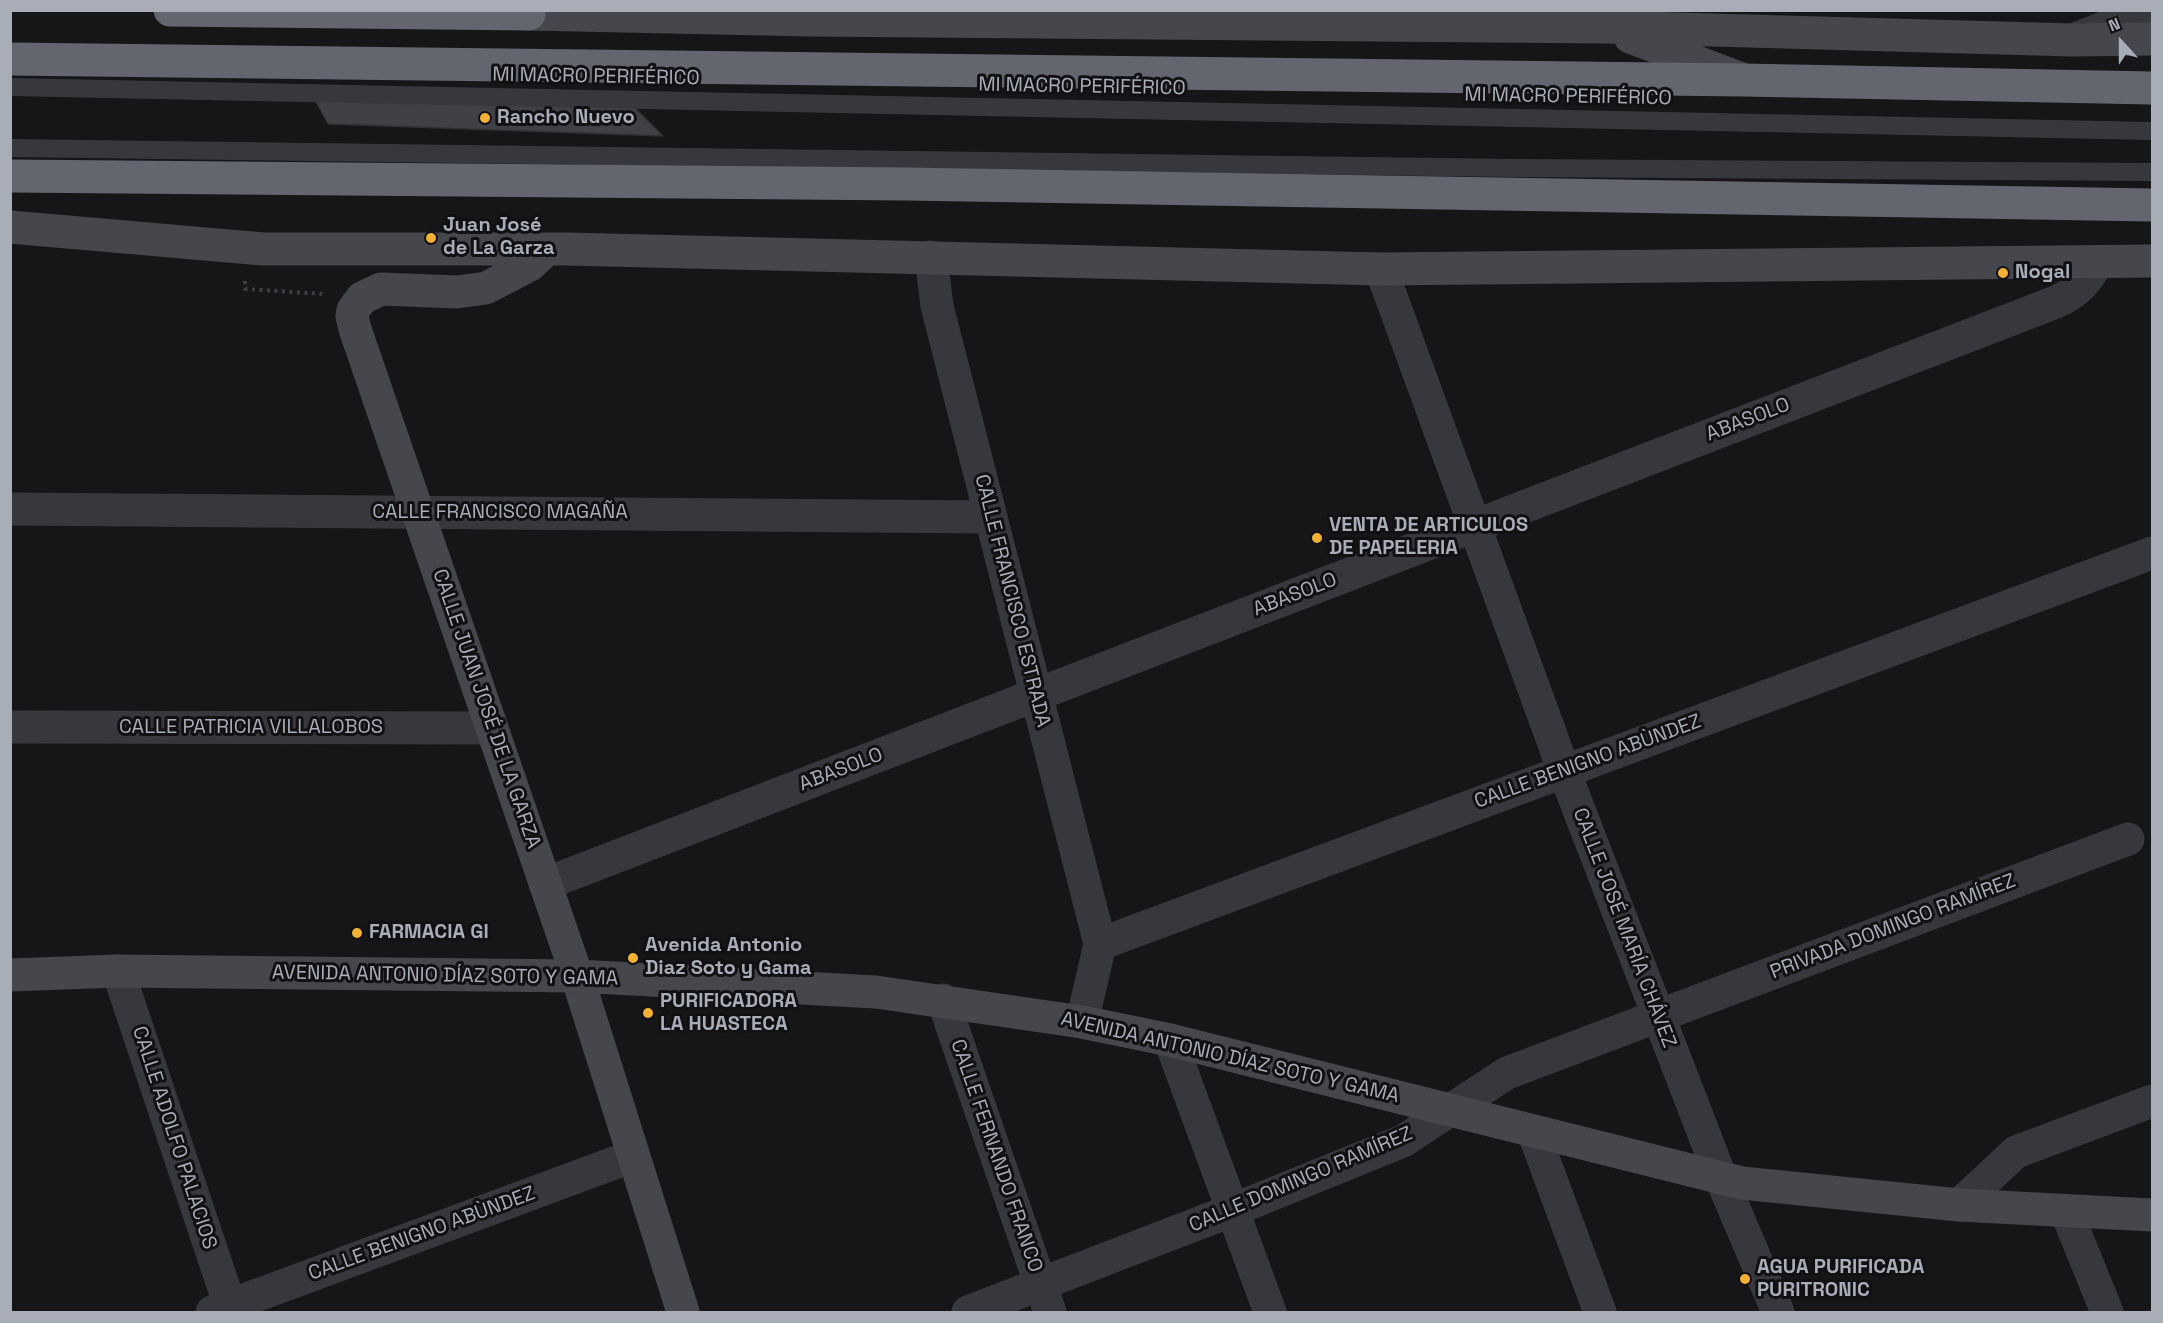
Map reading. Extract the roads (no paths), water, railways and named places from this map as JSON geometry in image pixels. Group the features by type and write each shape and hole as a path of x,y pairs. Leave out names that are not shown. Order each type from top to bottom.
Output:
{"highway":[{"path":"170,10 529,12"},
{"path":"10,59 1743,80 2152,88"},
{"path":"10,177 931,184 2152,205"}],"street":[{"path":"2073,40 2150,10"},
{"path":"529,12 1605,27 2073,40 2152,39"},
{"path":"1605,27 1743,80"},
{"path":"10,227 263,249 546,250 1381,268 2098,262 2151,266"},
{"name":"CALLE JUAN JOSÉ DE LA GARZA","path":"546,250 530,265 486,288 457,292 381,289 362,298 352,315 577,976 683,1312"},
{"name":"CALLE FRANCISCO ESTRADA","path":"932,257 937,306 1100,944"},
{"name":"ABASOLO","path":"545,884 2072,295 2088,279 2098,262"},
{"name":"CALLE JOSÉ MARÍA CHÁVEZ","path":"1381,268 1564,771 1721,1178 1778,1312"},
{"name":"CALLE FRANCISCO MAGAÑA","path":"10,509 990,517"},
{"name":"CALLE BENIGNO ABÙNDEZ","path":"1100,944 2152,553"},
{"name":"CALLE PATRICIA VILLALOBOS","path":"10,727 492,728"},
{"name":"PRIVADA DOMINGO RAMÍREZ","path":"1658,1015 2127,839"},
{"path":"1082,1022 1100,944"},
{"name":"AVENIDA ANTONIO DÍAZ SOTO Y GAMA","path":"10,975 118,971 577,976 876,992 1082,1022 1170,1040 1742,1183 1959,1205 2152,1215"},
{"name":"CALLE ADOLFO PALACIOS","path":"118,971 220,1309"},
{"name":"CALLE FERNANDO FRANCO","path":"943,1000 1045,1299"},
{"name":"CALLE DOMINGO RAMÍREZ","path":"968,1312 1045,1299 1233,1210 1402,1142 1507,1073 1658,1015"},
{"path":"1170,1040 1270,1312"},
{"path":"1959,1205 2016,1152 2152,1101"},
{"path":"1533,1131 1600,1312"},
{"name":"CALLE BENIGNO ABÙNDEZ","path":"220,1309 633,1156"},
{"path":"2067,1211 2107,1312"}],"lane":[{"name":"MI MACRO PERIFÉRICO","path":"10,87 2152,131"},
{"path":"10,148 1513,168 2152,172"}],"place":[{"name":"Rancho Nuevo","path":"485,118"},
{"name":"Juan José de La Garza","path":"431,238"},
{"name":"Nogal","path":"2003,273"},
{"name":"VENTA DE ARTICULOS DE PAPELERIA","path":"1317,538"},
{"name":"FARMACIA GI","path":"357,933"},
{"name":"Avenida Antonio Diaz Soto y Gama","path":"633,958"},
{"name":"PURIFICADORA LA HUASTECA","path":"648,1013"},
{"name":"AGUA PURIFICADA PURITRONIC","path":"1745,1279"}]}
